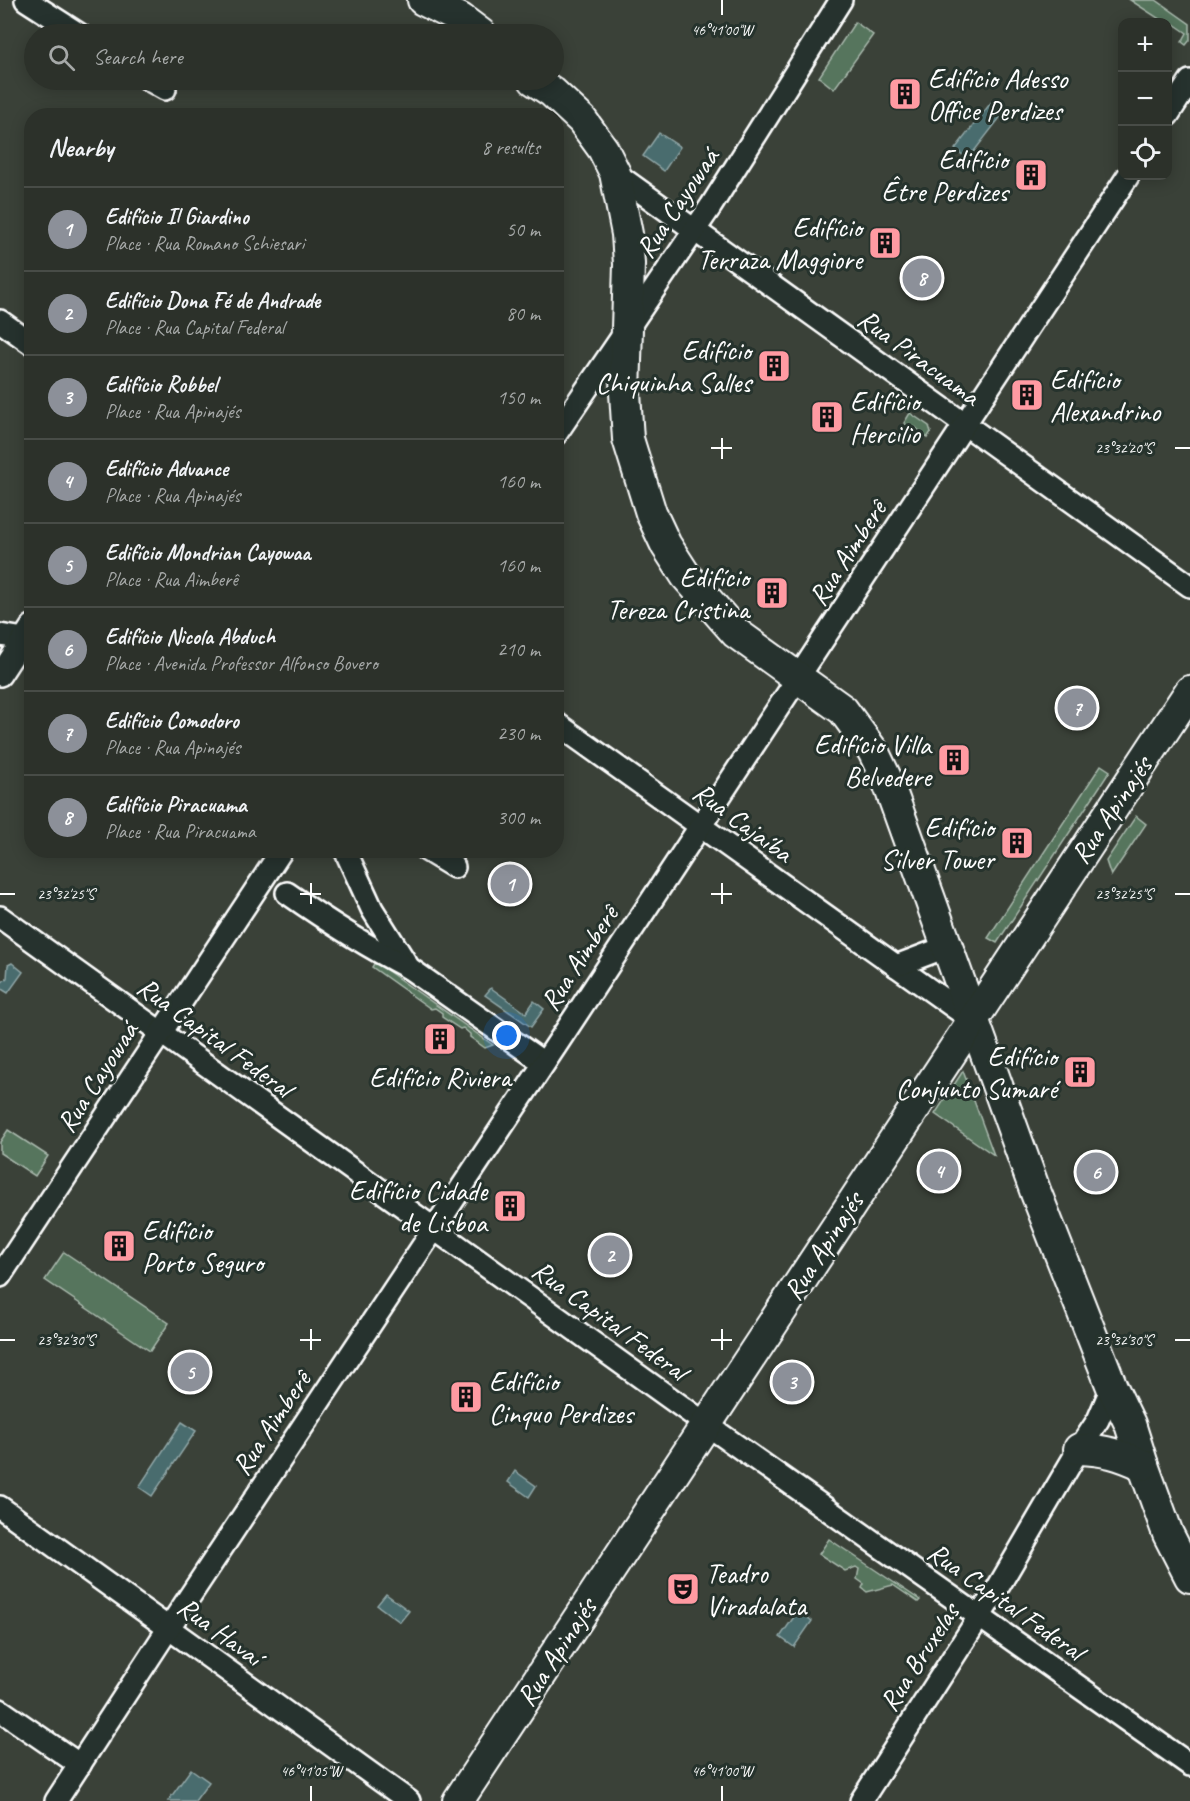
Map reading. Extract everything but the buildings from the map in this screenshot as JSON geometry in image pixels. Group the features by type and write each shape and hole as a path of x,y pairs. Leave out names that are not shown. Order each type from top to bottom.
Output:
{"main road":[{"path":"403,0 461,19 468,24"},
{"path":"549,90 582,120 603,149 615,173 627,234 629,264 625,393 628,439 651,513 666,545 686,576 736,633 843,710 873,752 887,780 1052,1236 1112,1387 1130,1424 1143,1465 1179,1536 1190,1577"},
{"name":"Rua Apinajés","path":"458,1801 1190,691"},
{"path":"1079,1449 1116,1453 1143,1465"}],"street":[{"path":"26,0 63,24"},
{"name":"Rua Cayowaá","path":"564,422 695,229 842,0"},
{"path":"1172,108 1190,81"},
{"name":"Rua Piracuama","path":"615,173 1190,586"},
{"name":"Rua Aimberê","path":"56,1801 1125,180"},
{"path":"0,321 24,338"},
{"path":"0,635 24,636"},
{"path":"0,675 24,643"},
{"name":"Rua Cajaíba","path":"564,729 972,1020"},
{"name":"Rua Cayowaá","path":"3,1266 277,858"},
{"path":"349,858 372,909 409,968"},
{"path":"439,858 454,867"},
{"path":"287,893 338,929 409,968 544,1063"},
{"name":"Rua Capital Federal","path":"0,917 706,1424 1190,1765"},
{"path":"896,966 946,947"},
{"name":"Rua Bruxelas","path":"861,1801 979,1616 1098,1420 1112,1387"},
{"name":"Rua Havaí","path":"0,1507 409,1801"},
{"path":"0,1710 80,1765"}],"green space":[{"path":"1130,0 1156,0 1190,24 1190,40 1186,45 1182,42 1187,33 1172,23 1172,18 1158,18"},
{"path":"855,22 873,35 834,89 819,77"},
{"path":"910,413 929,426 931,432 927,438 915,427 913,429 904,423"},
{"path":"1101,765 1110,771 997,943 988,938"},
{"path":"1136,816 1146,824 1111,876 1106,861"},
{"path":"375,962 493,1045 485,1048 470,1037 470,1034 463,1028 460,1029 442,1017 442,1013 435,1008 431,1009 372,967"},
{"path":"963,1071 994,1155 935,1114"},
{"path":"8,1130 48,1156 35,1176 0,1153 0,1142"},
{"path":"64,1252 169,1323 150,1351 45,1280"},
{"path":"829,1539 920,1600 918,1602 893,1585 867,1592 862,1588 864,1584 857,1579 859,1569 856,1567 845,1571 819,1554"}],"water":[{"path":"993,100 1006,110 968,159 955,149"},
{"path":"659,133 680,147 664,171 643,156"},
{"path":"12,963 23,972 8,993 0,988 0,984 7,978 8,965"},
{"path":"491,988 526,1013 534,1001 544,1009 531,1027 485,995"},
{"path":"182,1422 196,1431 152,1496 139,1487"},
{"path":"515,1471 536,1486 529,1497 508,1482"},
{"path":"386,1594 409,1611 400,1622 377,1605"},
{"path":"798,1611 812,1621 794,1647 780,1637"},
{"path":"191,1769 209,1782 195,1801 168,1801"}],"place":[{"name":"Edifício Adesso Office Perdizes","path":"905,94"},
{"name":"Edifício Être Perdizes","path":"1031,175"},
{"name":"Edifício Terraza Maggiore","path":"885,243"},
{"name":"Edifício Piracuama","path":"922,278"},
{"name":"Edifício Chiquinha Salles","path":"774,366"},
{"name":"Edifício Alexandrino","path":"1027,395"},
{"name":"Edifício Hercilio","path":"827,417"},
{"name":"Edifício Tereza Cristina","path":"772,593"},
{"name":"Edifício Comodoro","path":"1077,708"},
{"name":"Edifício Villa Belvedere","path":"954,760"},
{"name":"Edifício Silver Tower","path":"1017,843"},
{"name":"Edifício Il Giardino","path":"510,884"},
{"name":"Edifício Riviera","path":"440,1039"},
{"name":"Edifício Conjunto Sumaré","path":"1080,1072"},
{"name":"Edifício Advance","path":"939,1171"},
{"name":"Edifício Nicola Abduch","path":"1096,1172"},
{"name":"Edifício Cidade de Lisboa","path":"510,1206"},
{"name":"Edifício Porto Seguro","path":"119,1246"},
{"name":"Edifício Dona Fé de Andrade","path":"610,1255"},
{"name":"Edifício Mondrian Cayowaa","path":"190,1372"},
{"name":"Edifício Robbel","path":"792,1382"},
{"name":"Edifício Cinquo Perdizes","path":"466,1397"},
{"name":"Teadro Viradalata","path":"683,1589"}]}
